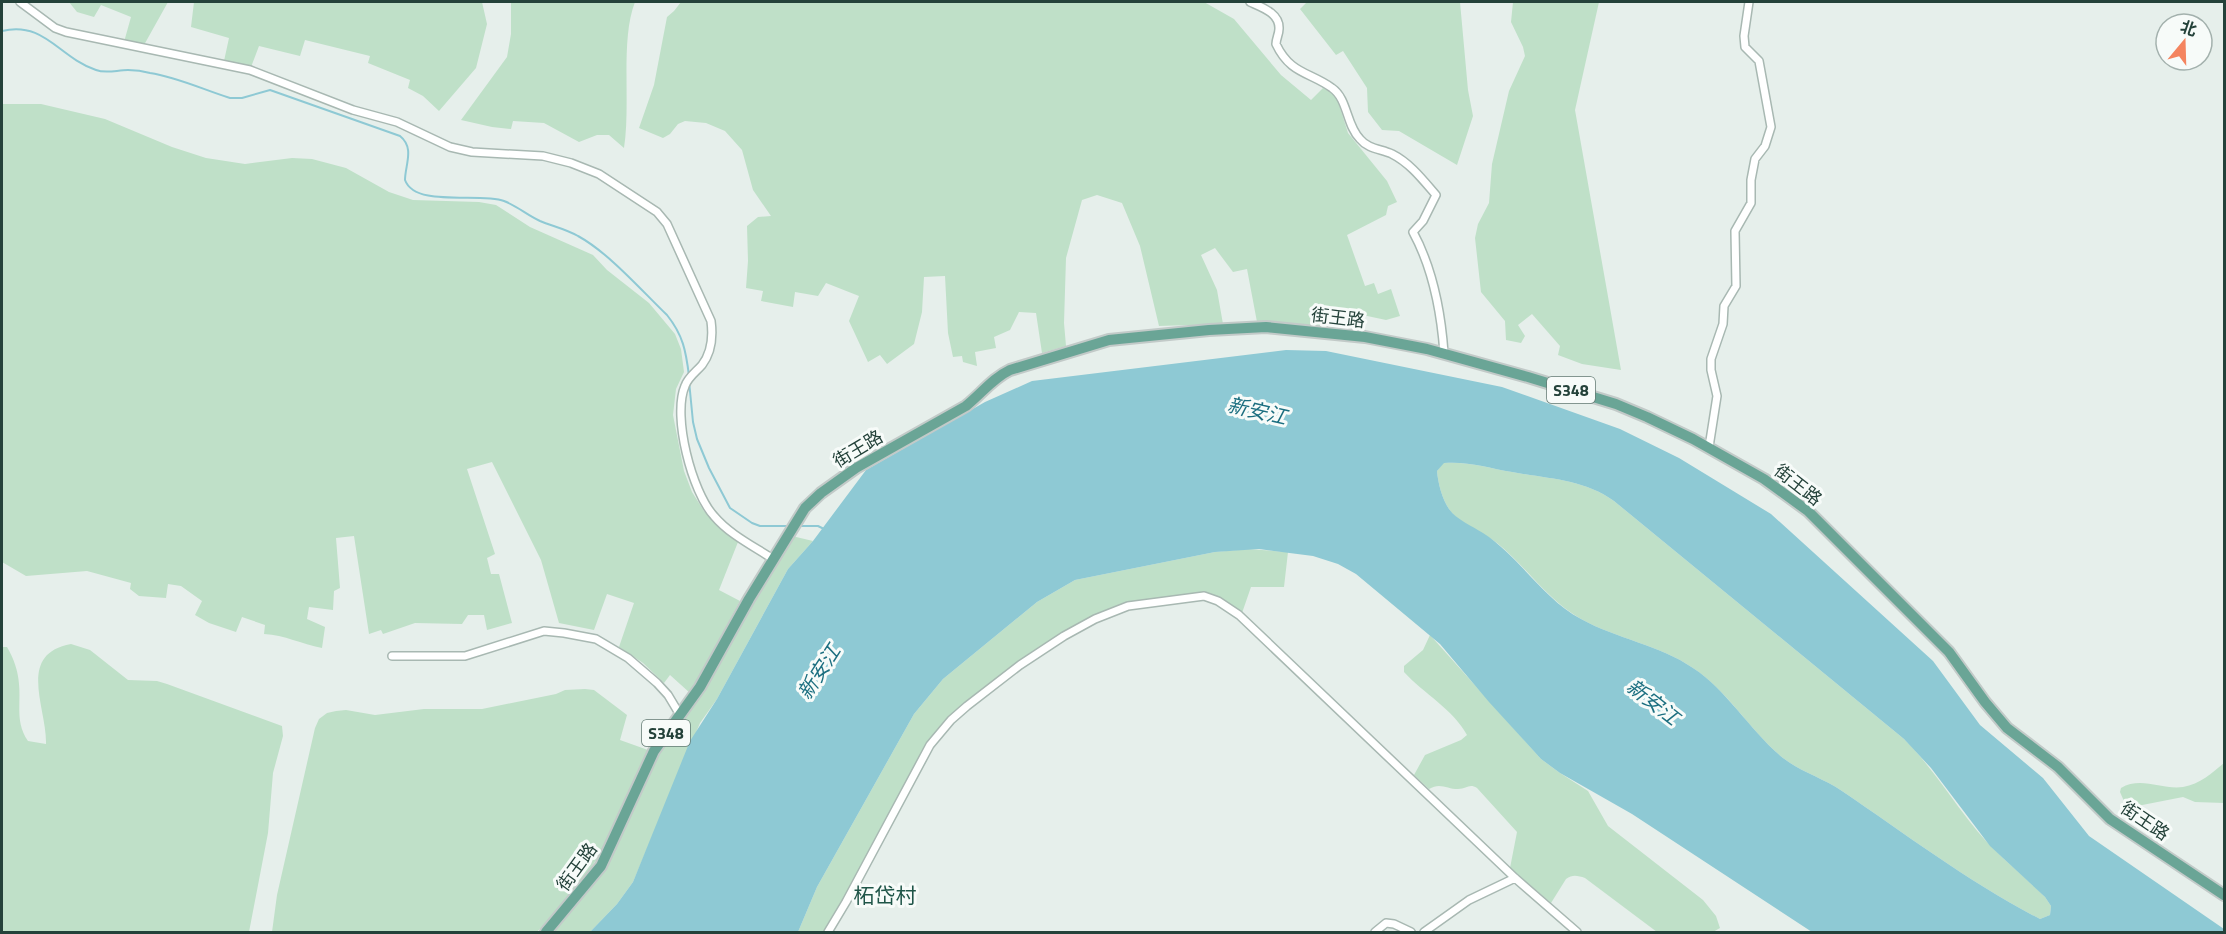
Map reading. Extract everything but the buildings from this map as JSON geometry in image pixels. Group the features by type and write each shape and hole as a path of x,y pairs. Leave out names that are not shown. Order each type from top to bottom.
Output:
{"main road":[{"name":"街王路","path":"546,933 602,866 654,752 700,687 796,521 805,508 832,484 966,406 1002,374 1109,340 1266,327 1365,337 1444,353 1616,404 1677,430 1776,486 1808,511 1949,652 2007,728 2058,767 2110,819 2224,895"}],"street":[{"path":"20,2 55,28 66,32 250,70 353,110 397,122 450,147 472,152 531,154 571,163 599,174 657,212 671,231 711,321 712,330 708,354 687,381 680,402 685,444 691,468 702,499 714,517 772,559"},
{"path":"1250,2 1268,10 1278,21 1277,46 1293,67 1331,87 1340,95 1353,130 1362,142 1395,155 1418,174 1436,195 1423,221 1413,232 1432,277 1444,353"},
{"path":"1708,447 1717,396 1711,359 1723,324 1724,306 1736,284 1735,231 1750,203 1755,159 1765,146 1771,127 1759,61 1745,47 1744,36 1749,2"},
{"path":"828,933 930,745 959,712 1020,665 1095,619 1128,606 1198,596 1218,601 1239,615 1515,878 1577,933"},
{"path":"392,656 465,656 544,632 585,637 599,640 632,661 668,694 680,715"},
{"path":"1424,933 1469,900 1515,878"},
{"path":"1375,933 1386,922 1411,933"}],"green space":[{"path":"69,2 168,2 144,45 124,42 131,17 101,5 94,17 77,12"},
{"path":"194,2 482,2 487,24 476,68 439,111 423,96 408,88 410,80 368,63 370,56 305,40 300,56 259,46 251,67 224,61 229,38 191,27"},
{"path":"511,2 635,2 628,35 624,148 609,135 597,135 579,142 544,123 513,121 511,129 461,120 507,57 511,34"},
{"path":"681,2 1204,2 1234,19 1281,75 1311,100 1323,88 1336,95 1348,133 1387,181 1397,202 1388,206 1386,215 1347,235 1365,286 1374,283 1378,294 1391,289 1400,316 1386,320 1330,308 1326,326 1257,322 1247,269 1233,272 1215,248 1201,255 1217,290 1223,324 1159,326 1140,246 1122,203 1097,195 1082,200 1066,258 1064,323 1066,346 1042,353 1036,313 1019,312 1010,330 994,337 996,348 975,352 977,366 963,362 962,356 953,357 948,333 945,276 924,277 922,312 914,344 887,364 880,355 868,362 849,321 859,296 826,283 818,296 795,292 793,307 761,301 763,291 746,288 747,226 758,217 771,216 753,190 742,150 725,131 706,123 685,121 678,124 670,134 663,138 639,128 654,85 667,17"},
{"path":"1305,2 1460,2 1468,90 1473,116 1457,165 1399,131 1382,130 1368,112 1367,88 1343,51 1336,55 1300,9"},
{"path":"1513,2 1599,2 1575,110 1621,370 1582,364 1558,355 1560,346 1532,314 1518,325 1525,336 1521,343 1506,340 1505,321 1481,292 1475,238 1478,224 1489,203 1492,164 1509,91 1525,56 1511,22"},
{"path":"2,104 41,104 105,119 172,147 206,158 245,164 292,158 312,159 346,168 389,192 413,200 479,202 496,205 530,227 593,255 607,270 649,303 675,334 681,349 684,372 676,389 673,415 684,471 692,492 704,511 719,528 738,542 719,590 740,601 690,693 670,675 664,683 643,663 619,647 634,603 607,594 594,630 559,623 541,560 492,462 467,469 495,554 487,558 491,574 499,574 512,623 487,630 484,615 468,615 462,624 415,623 383,634 381,630 369,634 354,536 336,538 340,588 334,591 333,610 309,607 307,619 325,627 322,648 264,634 265,625 242,617 236,632 209,623 195,615 202,601 181,586 168,584 166,598 139,596 130,589 131,583 87,571 26,576 2,562"},
{"path":"1443,463 1469,464 1565,481 1590,488 1614,501 1904,739 1931,769 1979,833 2045,897 2051,906 2050,915 2040,919 2014,905 1939,858 1842,791 1790,763 1760,736 1718,688 1693,668 1667,653 1595,626 1569,611 1547,593 1497,543 1454,515 1444,501 1438,481 1437,471"},
{"path":"792,536 813,541 788,569 717,699 700,723 633,882 617,904 590,932 551,932 605,868 658,753"},
{"path":"1248,549 1288,552 1284,587 1251,587 1242,613 1224,601 1202,593 1126,604 1081,622 1009,670 956,712 930,740 825,932 798,932 817,887 914,714 943,679 1037,602 1075,580 1215,552"},
{"path":"1430,635 1541,759 1588,791 1608,826 1703,900 1716,916 1720,928 1713,932 1657,932 1585,878 1578,876 1566,879 1551,903 1510,868 1517,832 1477,788 1470,786 1458,789 1440,786 1429,789 1414,775 1425,755 1461,740 1467,735 1446,709 1404,672 1404,666 1423,650"},
{"path":"71,644 90,650 128,680 157,681 282,726 283,736 273,773 268,833 249,932 2,932 2,647 7,647 17,670 20,720 24,734 28,741 46,744 38,684 39,671 44,659 54,650"},
{"path":"565,690 594,690 627,715 620,740 648,750 604,849 577,888 537,932 272,932 277,895 315,728 319,719 327,713 346,710 375,715 424,709 482,709 556,694"},
{"path":"2224,763 2224,803 2195,802 2183,797 2127,808 2120,792 2121,788 2136,783 2189,786 2205,778"}],"water":[{"name":"新安江","path":"1286,350 1326,351 1502,387 1620,429 1679,458 1771,514 1933,661 1980,725 2043,778 2089,836 2224,929 2224,932 1812,932 1632,814 1560,773 1541,759 1440,644 1356,574 1338,564 1313,556 1259,549 1215,552 1075,580 1037,602 943,679 914,714 817,887 798,932 590,932 617,904 633,882 690,741 717,699 788,569 813,541 866,470 985,402 1032,381","holes":["1444,463 1478,465 1565,481 1590,488 1614,501 1904,739 1931,768 1990,846 2045,897 2051,906 2050,915 2040,919 2014,905 1939,858 1842,791 1790,763 1760,736 1706,677 1693,668 1667,653 1595,626 1567,610 1496,543 1452,513 1444,501 1438,481 1437,471"]}],"waterway":[{"path":"2,31 17,29 29,31 51,42 83,64 100,71 128,70 160,75 230,98 242,98 270,90 400,136 407,146 405,180 411,189 434,197 504,201 540,221 573,234 601,252 667,315 677,329 687,359 689,376"},
{"path":"689,381 697,439 730,508 760,526 788,526"},
{"path":"797,526 818,526 824,529"}],"district":[{"name":"柘岱村","path":"885,896"}]}
